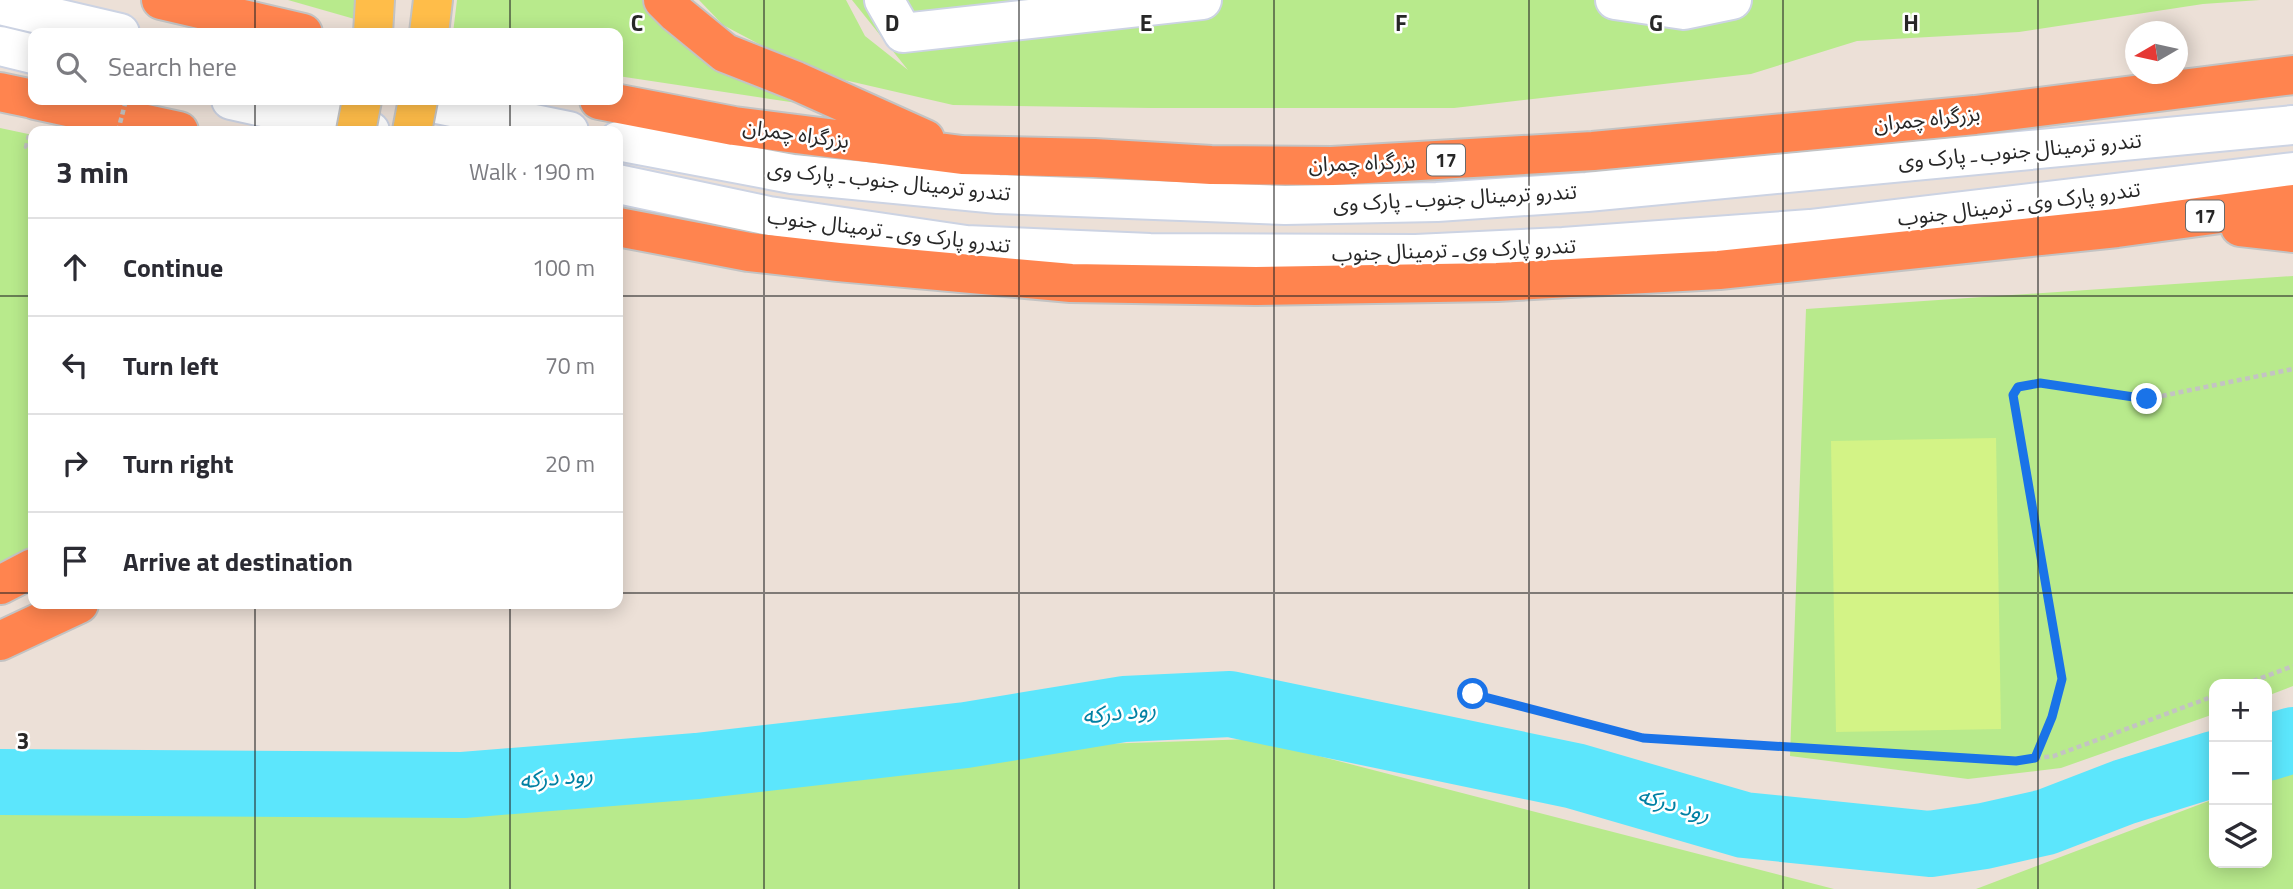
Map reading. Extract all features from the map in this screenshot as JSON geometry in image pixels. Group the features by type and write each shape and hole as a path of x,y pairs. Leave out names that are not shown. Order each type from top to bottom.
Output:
{"highway":[{"path":"161,0 281,28"},
{"path":"663,0 725,53 796,80 962,155"},
{"name":"بزرگراه چمران","path":"623,105 734,126 962,155 1094,158 1211,165 1332,166 1593,151 1975,115 2293,75"},
{"path":"0,92 28,99"},
{"path":"57,105 155,126"},
{"name":"17","path":"623,228 749,252 838,262 1072,283 1256,286 1497,282 1719,270 2117,228 2293,204"},
{"path":"2117,228 2240,227 2293,223"},
{"path":"2240,227 2293,233"},
{"path":"0,584 28,570"},
{"path":"0,641 68,609"}],"main road":[{"path":"373,28 375,0"},
{"path":"430,28 433,0"},
{"path":"357,126 361,105"},
{"path":"413,126 417,105"}],"lane":[{"path":"884,0 902,33 1202,0"},
{"path":"1615,0 1684,10 1732,0"},
{"path":"0,5 99,28"},
{"path":"0,46 28,53"},
{"path":"253,105 348,126"},
{"path":"442,105 545,126"},
{"name":"تندرو ترمینال جنوب ـ پارک وی","path":"623,142 806,176 998,194 1285,205 1437,202 1587,192 2293,125"},
{"name":"تندرو پارک وی ـ ترمینال جنوب","path":"623,185 769,216 965,245 1150,253 1402,254 1563,247 1810,229 2293,172"}],"path":[{"path":"119,126 125,105"},
{"path":"2035,758 2052,717 2062,679 2013,395 2018,387 2040,383 2147,399 2293,369"},
{"path":"2258,679 2293,666"},
{"path":"1473,694 1643,738 2016,761 2054,756 2209,698"}],"green space":[{"path":"288,0 361,0 358,20"},
{"path":"457,0 647,0 817,106 623,77 623,28 454,28"},
{"path":"699,0 846,0 865,36 908,70 852,0 2260,0 2203,4 2019,32 1857,41 1751,74 1454,108 1151,108 953,105 814,73 723,25"},
{"path":"0,128 28,134 28,551 0,566"},
{"path":"2293,276 2293,686 2272,694 2272,679 2209,679 2209,716 2061,768 1968,779 1790,756 1806,309"},
{"path":"1996,438 2001,729 1836,732 1831,441"},
{"path":"1253,739 1834,889 0,889 0,767 550,762"},
{"path":"2293,769 2293,889 1976,889 2209,801 2209,868 2272,868 2272,777"}],"waterway":[{"name":"رود درکه","path":"0,782 463,785 697,766 966,735 1124,709 1230,704 1575,776 1744,825 1930,844 1984,836 2046,822 2124,792 2209,766"},
{"name":"رود درکه","path":"2272,746 2293,740"}],"route":[{"path":"1473,694 1643,738 2016,761 2035,758 2052,717 2062,679 2013,395 2018,387 2040,383 2147,399"}]}
